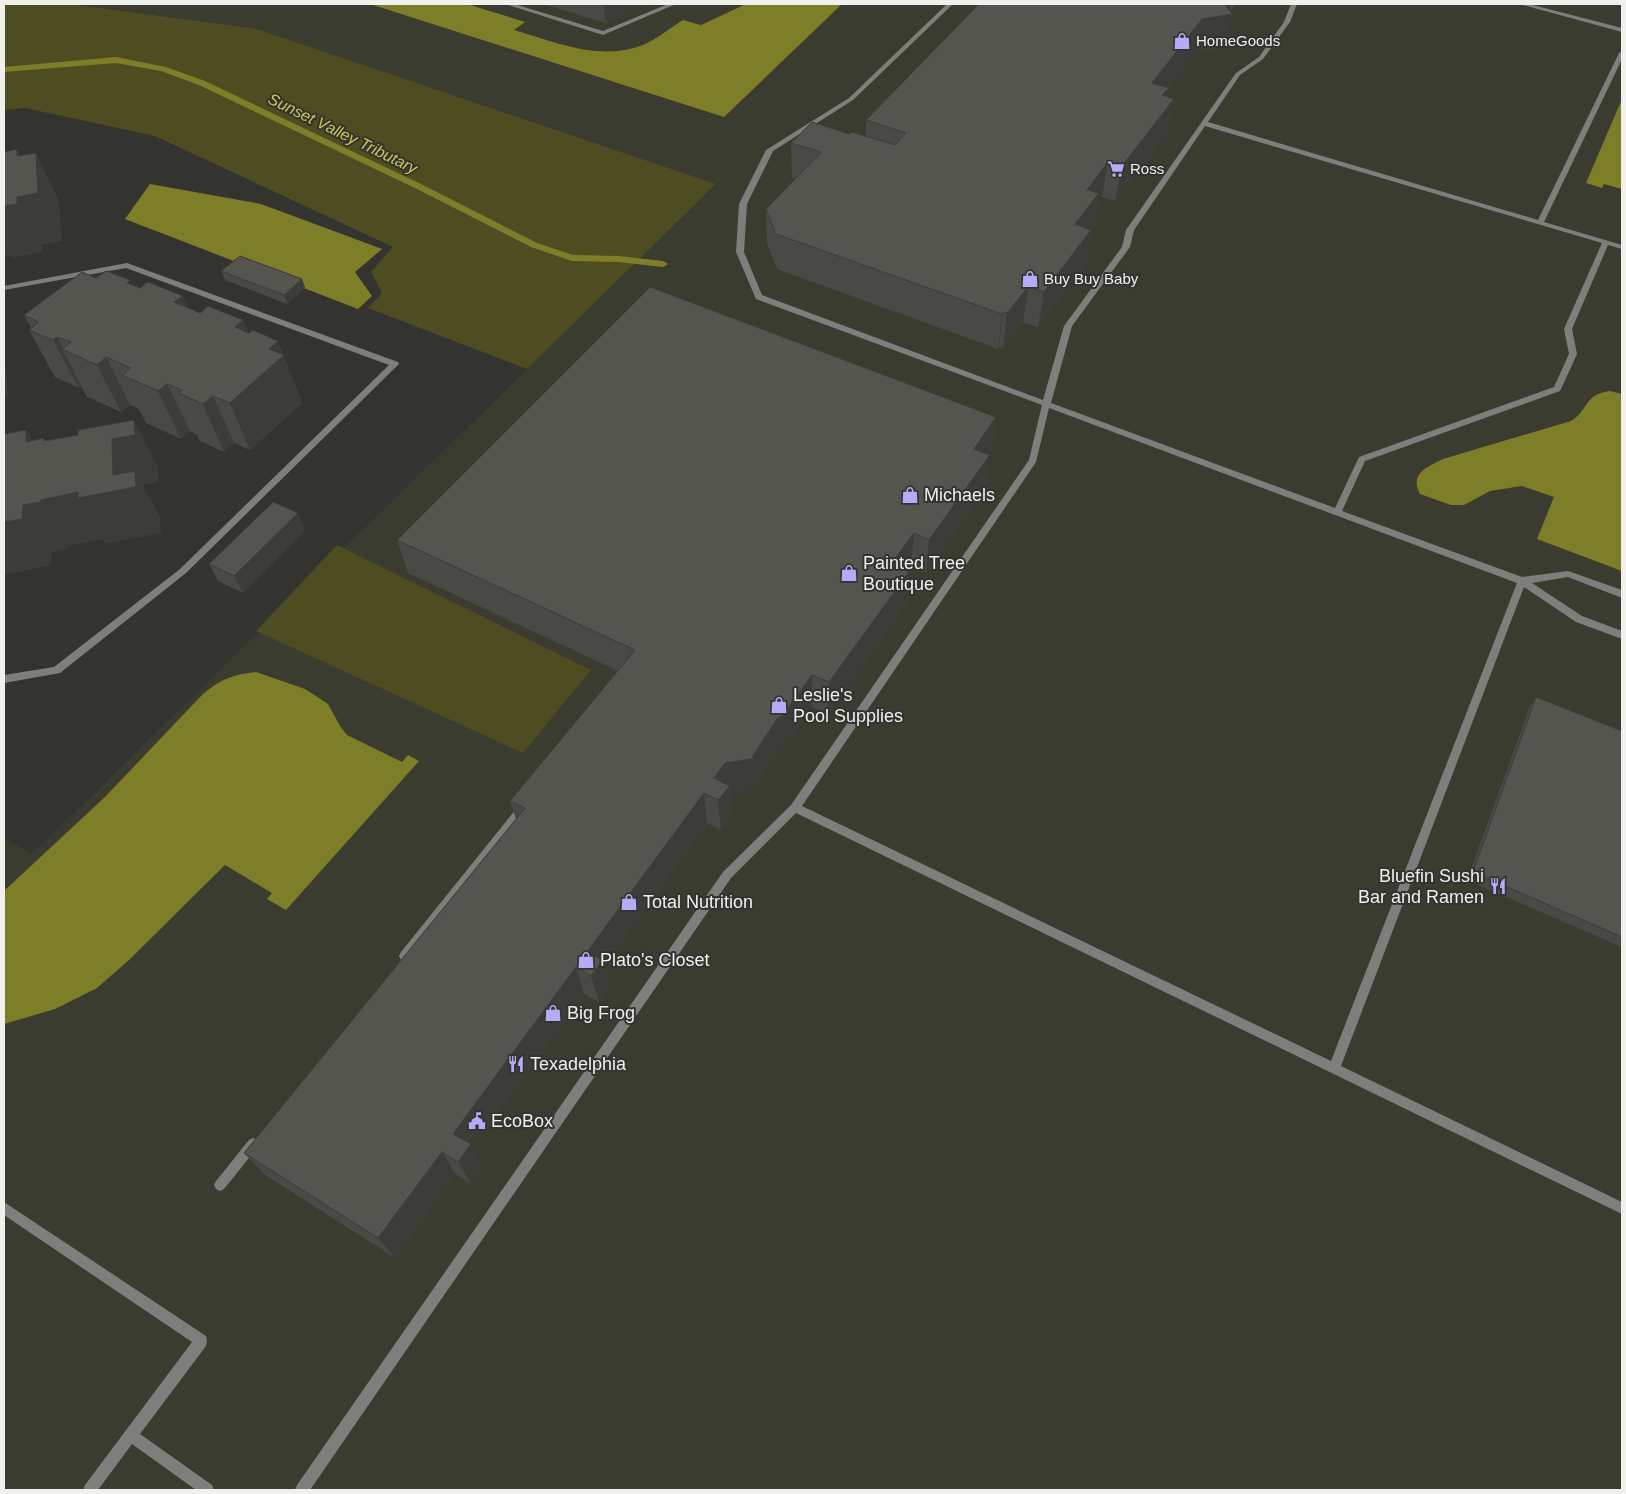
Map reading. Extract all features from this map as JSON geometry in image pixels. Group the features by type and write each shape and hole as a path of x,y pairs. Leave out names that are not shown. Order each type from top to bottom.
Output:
{"lane":[{"path":"508,4 603,33 673,4"},
{"path":"950,4 851,99 770,150 743,204 740,252 759,297 1522,581 1579,619 1622,635"},
{"path":"302,1490 727,875 794,808 1033,460 1046,404 1068,326 1126,247 1130,230 1203,123 1238,74 1261,58 1287,22 1294,4"},
{"path":"1522,4 1621,27"},
{"path":"1540,223 1622,53"},
{"path":"1203,123 1622,247"},
{"path":"1336,513 1362,459 1557,389 1573,354 1568,329 1606,242"},
{"path":"4,288 127,265 395,364 175,577 57,670 4,679"},
{"path":"1522,581 1568,574 1622,594"},
{"path":"1334,1069 1522,581"},
{"path":"398,965 531,798"},
{"path":"794,808 1622,1208"},
{"path":"220,1185 263,1132"},
{"path":"4,1208 201,1341 90,1490"},
{"path":"131,1435 207,1490"}],"shaded area":[{"path":"4,4 70,4 257,29 716,184 527,369 368,308 382,293 371,272 393,247 155,136 25,108 4,110"},
{"path":"70,4 1622,4 1622,1490 4,1490 4,838 32,854 716,184 257,29"},
{"path":"370,4 467,4 525,22 514,30 562,45 610,52 627,50 643,45 683,20 701,25 746,4 842,4 724,117"},
{"path":"1622,99 1622,189 1604,184 1602,188 1586,183"},
{"path":"150,184 261,204 382,249 355,272 372,296 358,309 125,219"},
{"path":"1610,391 1622,394 1622,571 1537,539 1554,497 1522,486 1490,491 1464,505 1451,505 1420,494 1417,487 1418,476 1431,465 1443,459 1571,421 1577,417 1595,395"},
{"path":"337,545 591,670 523,753 256,631"},
{"path":"256,672 305,689 328,704 347,735 402,762 408,755 419,761 286,910 267,899 272,893 225,865 129,960 97,988 55,1009 4,1024 4,891 105,797 202,695 227,679"}],"building":[{"path":"979,4 1225,4 1232,14 1202,19 1152,83 1169,88 1162,95 1174,99 1122,166 1108,162 1087,190 1099,193 1075,224 1091,230 1044,292 1028,287 1007,313 1003,312 1002,314 776,234 766,209 821,152 791,143 812,122 849,134 852,132 895,145 906,133 866,120"},
{"path":"17,149 17,156 36,153 38,193 17,197 17,204 4,206 4,152"},
{"path":"240,256 302,279 284,295 221,271"},
{"path":"106,271 130,280 127,283 140,288 148,282 183,296 174,302 200,313 208,306 243,320 235,327 249,333 253,330 278,341 269,349 284,355 230,403 213,396 203,404 178,393 182,390 167,384 158,391 122,375 131,368 106,357 97,365 62,349 71,342 57,337 53,340 29,330 39,322 24,315 82,272 96,278"},
{"path":"650,287 996,417 974,449 990,455 929,540 914,533 891,564 909,572 829,682 812,675 783,715 777,719 751,759 725,763 714,778 730,786 718,800 704,793 587,952 603,960 591,976 576,967 453,1134 471,1144 458,1162 442,1152 378,1238 244,1153 525,808 510,801 635,650 397,540"},
{"path":"134,420 135,435 112,439 113,475 135,471 136,487 78,498 78,492 41,500 41,502 23,505 22,519 4,522 4,434 26,430 26,442 44,438 44,441 78,435 78,430"},
{"path":"273,502 298,513 234,576 209,564"},
{"path":"1536,697 1622,731 1622,937 1473,872"}],"waterway":[{"name":"Sunset Valley Tributary","path":"4,70 116,60 163,69 202,83 420,187 534,245 572,258 618,259 663,264"}],"place":[{"name":"HomeGoods","path":"1182,41"},
{"name":"Ross","path":"1116,169"},
{"name":"Buy Buy Baby","path":"1030,279"},
{"name":"Michaels","path":"910,495"},
{"name":"Painted Tree Boutique","path":"849,573"},
{"name":"Leslie's Pool Supplies","path":"779,705"},
{"name":"Bluefin Sushi Bar and Ramen","path":"1498,886"},
{"name":"Total Nutrition","path":"629,902"},
{"name":"Plato's Closet","path":"586,960"},
{"name":"Big Frog","path":"553,1013"},
{"name":"Texadelphia","path":"516,1064"},
{"name":"EcoBox","path":"477,1121"}]}
